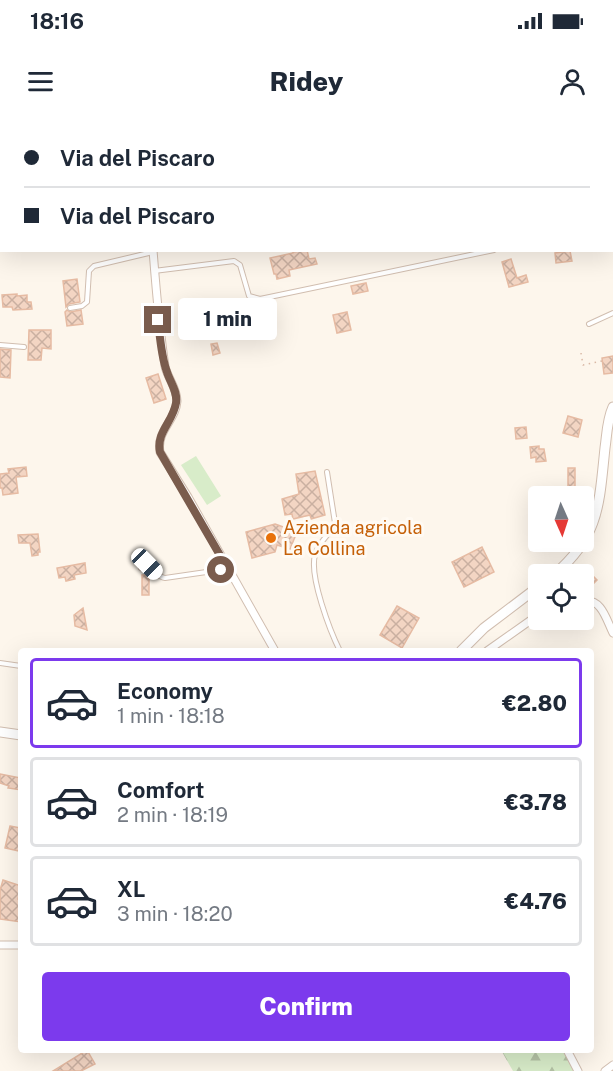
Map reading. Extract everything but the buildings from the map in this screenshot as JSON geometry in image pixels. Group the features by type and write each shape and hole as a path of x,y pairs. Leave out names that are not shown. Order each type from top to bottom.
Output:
{"street":[{"path":"153,252 161,340 166,371 177,401 158,443 160,452 273,648"},
{"path":"565,564 580,549 593,526 601,489 608,423 613,407"},
{"path":"464,648 484,628 528,595"},
{"path":"594,601 598,604 613,633"},
{"path":"491,648 528,622"},
{"path":"0,732 18,735"},
{"path":"0,945 18,945"},
{"path":"569,1053 578,1071"},
{"path":"605,1071 613,1065"}],"lane":[{"path":"70,308 82,306 87,302 89,272 94,266 149,252"},
{"path":"154,271 234,261 240,265 249,296 260,299 484,252"},
{"path":"589,324 613,313"},
{"path":"0,345 24,347"},
{"path":"327,472 335,523 316,550 314,567 324,610 338,648"},
{"path":"141,568 143,564 147,564 160,577 165,578 228,569"},
{"path":"0,663 18,666"}],"path":[{"path":"580,353 583,365 602,362"}],"green space":[{"path":"196,456 221,496 207,505 181,465"},
{"path":"503,1053 565,1053 575,1071 513,1071"}],"place":[{"name":"Azienda agricola La Collina","path":"271,538"}],"route":[{"path":"158,320 166,371 177,401 158,443 160,452 228,569 221,570"}]}
